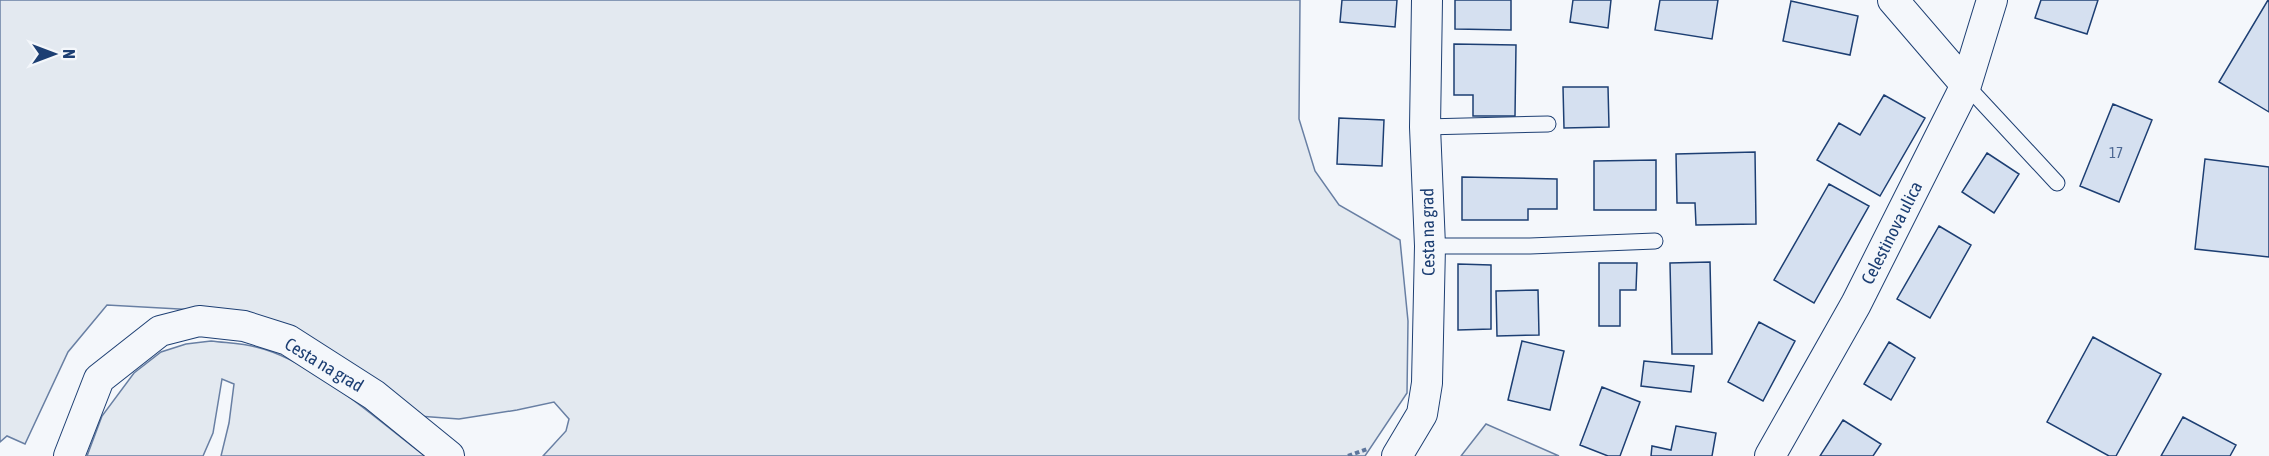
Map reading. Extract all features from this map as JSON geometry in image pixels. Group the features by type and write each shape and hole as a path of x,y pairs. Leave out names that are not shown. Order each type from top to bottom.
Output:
{"street":[{"name":"Cesta na grad","path":"1397,456 1422,414 1427,383 1430,246 1425,127 1427,0"},
{"path":"1893,0 1966,85"},
{"name":"Celestinova ulica","path":"1770,456 1856,304 1966,85 1992,0"},
{"name":"Cesta na grad","path":"69,456 99,380 160,331 199,321 244,326 288,340 374,395 449,456"}],"lane":[{"path":"1966,85 2057,183"},
{"path":"1425,127 1548,124"},
{"path":"1430,246 1530,246 1655,241"}],"shaded area":[{"path":"0,0 1300,0 1299,119 1315,171 1339,205 1400,240 1408,321 1407,393 1365,456 543,456 566,431 569,419 554,402 459,419 418,416 215,311 107,305 68,352 25,444 7,436 0,442"},
{"path":"211,341 256,347 278,354 300,365 344,393 425,456 221,456 229,423 234,384 222,379 213,433 203,456 87,456 102,416 134,373 161,352 186,344"},
{"path":"1486,424 1559,456 1461,456"}],"building":[{"path":"1342,0 1397,0 1395,27 1340,22"},
{"path":"1455,0 1511,0 1511,30 1455,29"},
{"path":"1573,0 1611,0 1608,28 1570,22"},
{"path":"1660,0 1718,0 1712,39 1655,30"},
{"path":"2041,0 2098,0 2087,34 2035,18"},
{"path":"2269,0 2269,112 2219,82"},
{"path":"1791,1 1858,16 1850,55 1783,41"},
{"path":"1454,44 1516,45 1515,116 1473,116 1473,95 1454,95"},
{"path":"1563,87 1608,87 1609,127 1564,128"},
{"path":"1884,95 1925,118 1880,196 1817,160 1839,123 1860,135"},
{"path":"2113,104 2152,120 2119,202 2080,186"},
{"path":"1339,118 1384,120 1382,166 1337,164"},
{"path":"1755,152 1756,224 1696,225 1695,203 1677,203 1676,154"},
{"path":"1987,153 2019,174 1994,213 1962,192"},
{"path":"2205,159 2269,167 2269,257 2195,249"},
{"path":"1656,160 1656,210 1594,210 1594,161"},
{"path":"1462,177 1557,179 1557,209 1528,209 1528,220 1462,220"},
{"path":"1829,184 1869,206 1814,303 1774,280"},
{"path":"1939,226 1971,245 1930,318 1897,299"},
{"path":"1710,262 1712,354 1672,354 1670,263"},
{"path":"1599,263 1637,263 1636,290 1620,290 1620,326 1599,326"},
{"path":"1458,264 1491,265 1491,329 1458,330"},
{"path":"1538,290 1539,335 1497,336 1496,291"},
{"path":"1759,322 1795,341 1763,401 1728,382"},
{"path":"2093,337 2161,374 2116,456 2109,456 2047,422"},
{"path":"1522,341 1564,351 1550,410 1508,400"},
{"path":"1889,342 1915,358 1891,400 1864,384"},
{"path":"1644,361 1694,366 1691,392 1641,386"},
{"path":"1602,387 1640,402 1620,456 1608,456 1580,445"},
{"path":"2183,417 2236,445 2230,456 2161,456"},
{"path":"1843,420 1881,444 1873,456 1820,456"},
{"path":"1676,426 1716,433 1712,456 1651,456 1652,446 1671,450"}]}
